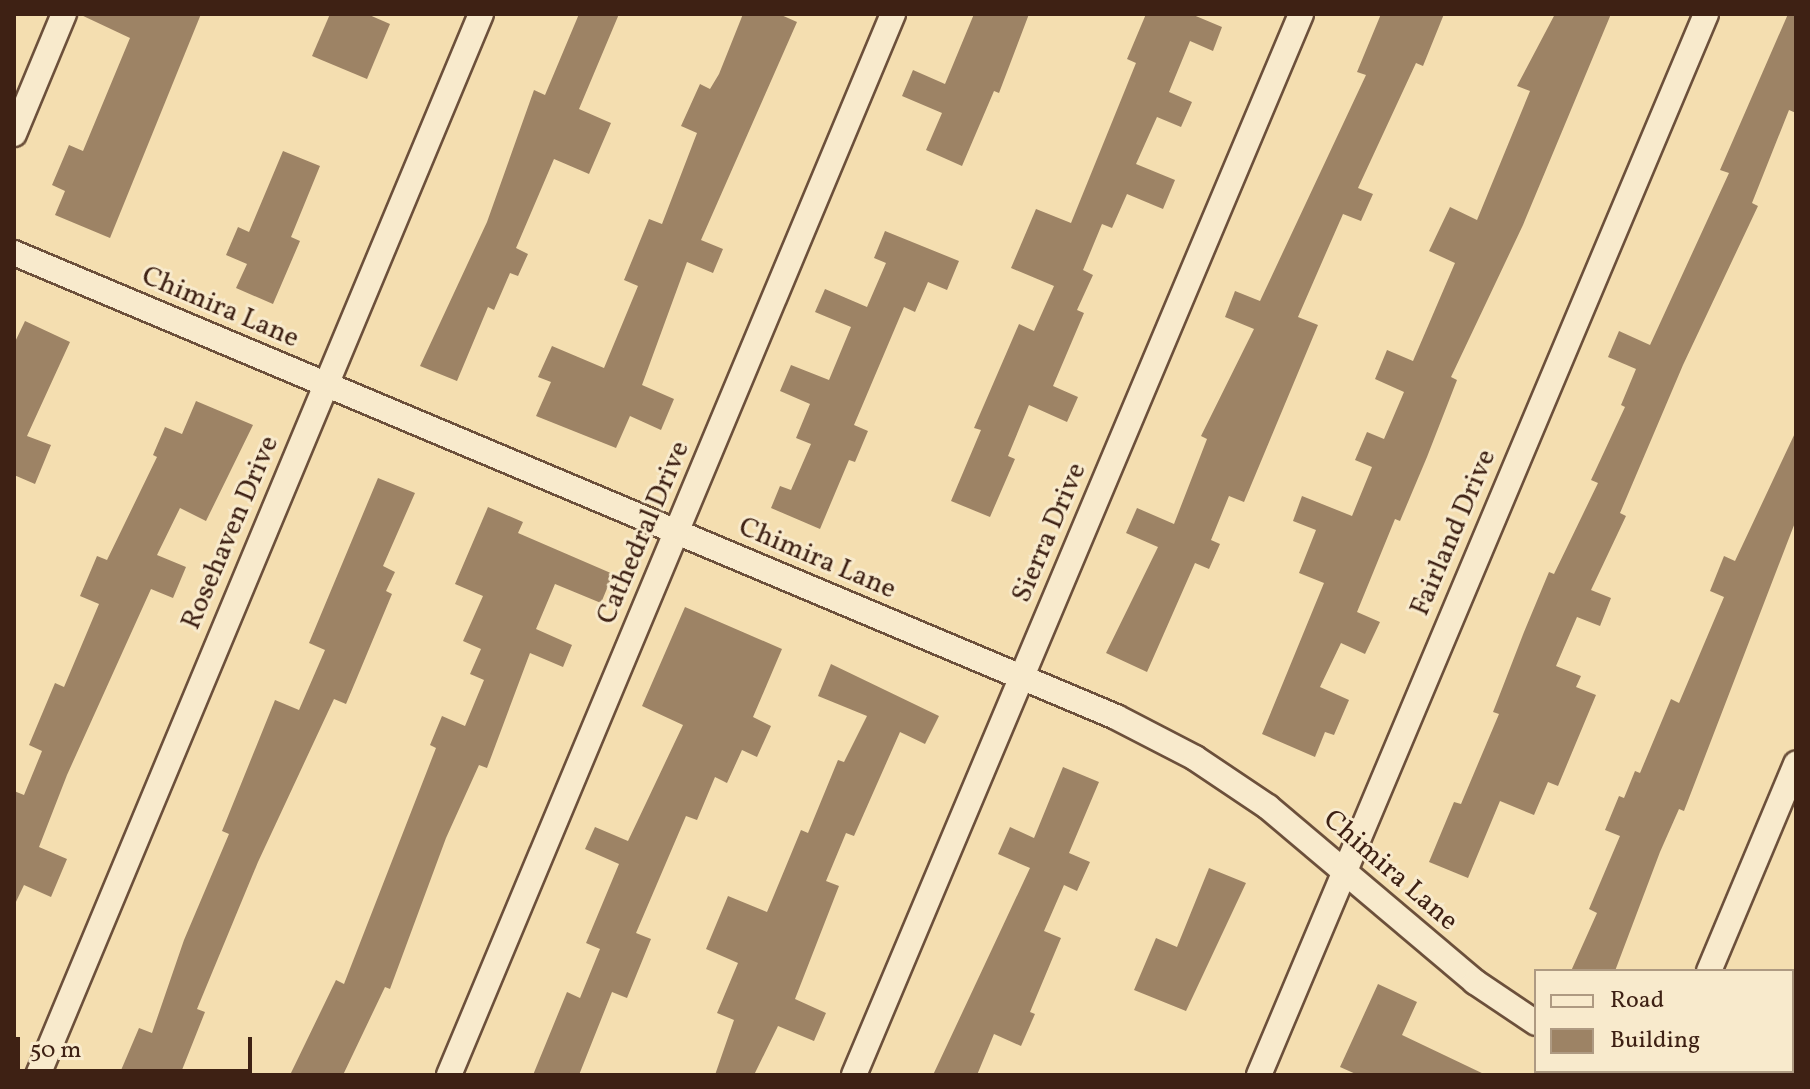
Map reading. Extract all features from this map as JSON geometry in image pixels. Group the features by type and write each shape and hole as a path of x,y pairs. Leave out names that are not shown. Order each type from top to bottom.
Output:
{"street":[{"path":"14,134 64,14"},
{"name":"Rosehaven Drive","path":"38,1075 481,14"},
{"name":"Cathedral Drive","path":"449,1075 893,14"},
{"name":"Sierra Drive","path":"854,1075 1301,14"},
{"name":"Fairland Drive","path":"1259,1075 1706,14"},
{"name":"Chimira Lane","path":"14,253 1022,677 1195,758 1345,869 1475,982 1534,1022"},
{"path":"1710,969 1796,764"}],"building":[{"path":"79,14 201,14 110,238 55,215 65,191 52,185 69,145 83,151 130,38"},
{"path":"330,14 367,14 390,24 367,79 312,56"},
{"path":"579,14 619,14 579,109 611,123 589,174 554,159 516,248 528,254 518,276 510,273 494,310 488,307 457,381 420,366 487,222 534,90 545,95"},
{"path":"743,14 779,14 797,22 701,240 723,249 713,273 687,262 642,385 674,399 661,430 630,416 616,448 536,416 551,382 538,377 552,346 604,368 638,286 624,280 649,219 662,224 697,133 681,126 700,84 710,89 719,74"},
{"path":"974,14 1029,14 999,93 994,91 962,166 926,150 942,113 902,96 913,70 945,84"},
{"path":"1146,14 1191,14 1222,27 1213,51 1190,41 1169,92 1192,102 1181,127 1157,117 1136,164 1175,180 1163,209 1127,194 1112,228 1102,224 1083,270 1093,275 1077,310 1084,313 1053,386 1078,397 1067,422 1029,405 1008,456 1015,459 990,517 951,501 981,430 974,428 1019,324 1034,331 1054,286 1011,268 1036,209 1071,223 1136,63 1127,59"},
{"path":"1381,14 1444,14 1423,66 1416,63 1358,188 1373,194 1361,221 1343,214 1298,317 1318,325 1244,502 1229,496 1211,540 1220,544 1209,569 1195,563 1147,672 1106,653 1158,547 1126,533 1137,508 1174,524 1207,439 1201,436 1254,329 1225,317 1235,291 1260,301 1366,75 1357,72"},
{"path":"1555,14 1611,14 1523,225 1451,377 1457,380 1427,457 1400,521 1395,519 1357,612 1380,622 1365,654 1341,643 1320,687 1349,700 1334,735 1325,732 1315,757 1262,734 1324,583 1299,573 1316,530 1293,521 1302,496 1352,516 1372,467 1355,460 1367,432 1384,439 1404,392 1375,379 1387,350 1413,361 1455,263 1429,251 1450,207 1477,220 1530,91 1517,86"},
{"path":"1788,14 1796,14 1796,113 1789,110 1752,203 1758,206 1683,365 1620,513 1626,516 1591,590 1611,598 1600,626 1577,617 1556,666 1581,676 1576,687 1596,695 1558,786 1548,782 1534,815 1500,801 1468,878 1429,862 1454,802 1461,804 1499,714 1493,712 1524,632 1549,572 1554,574 1598,483 1591,480 1625,407 1621,405 1636,369 1608,357 1619,331 1650,345 1729,173 1720,170"},
{"path":"283,151 320,166 291,237 300,241 273,304 236,288 247,264 226,255 238,227 249,232"},
{"path":"885,231 959,261 947,290 928,282 915,312 904,307 854,425 868,431 855,462 849,460 820,529 771,508 780,486 791,490 811,444 796,438 810,404 780,391 791,365 829,380 851,327 815,312 825,289 867,307 886,263 874,258"},
{"path":"25,321 70,342 27,436 51,445 35,484 14,475 14,344"},
{"path":"196,401 253,425 206,521 180,508 157,555 186,567 173,598 151,589 67,775 39,847 67,859 51,897 24,885 14,906 14,791 24,795 42,751 29,745 55,683 64,687 99,604 80,596 97,556 107,560 157,457 153,455 165,427 182,434"},
{"path":"1796,431 1796,520 1684,811 1679,809 1660,852 1616,969 1572,969 1597,913 1589,909 1620,836 1605,830 1619,796 1624,798 1635,771 1640,773 1671,699 1679,703 1724,597 1710,591 1724,556 1735,561"},
{"path":"378,478 415,493 383,566 395,572 386,591 392,594 346,704 334,699 258,862 197,1009 205,1012 180,1075 119,1075 139,1028 152,1033 184,940 229,834 222,831 275,700 299,710 325,650 309,643"},
{"path":"488,507 523,522 518,533 613,574 601,603 555,584 536,629 572,645 563,667 530,653 487,768 479,765 446,838 390,989 385,987 343,1075 290,1075 336,980 344,984 436,748 430,745 442,716 465,726 484,680 470,674 481,649 463,641 483,596 455,584"},
{"path":"685,607 782,649 753,717 771,726 757,757 742,750 727,783 715,777 697,820 686,816 636,933 651,939 627,998 612,992 579,1075 533,1075 567,992 580,998 600,949 586,943 619,864 585,849 595,827 628,841 683,725 642,706"},
{"path":"831,664 939,716 925,744 900,732 854,836 846,833 826,881 839,886 795,999 826,1013 814,1041 778,1026 754,1075 715,1075 734,1020 717,1013 738,963 706,949 728,896 767,912 801,830 808,833 838,760 844,762 867,716 818,696"},
{"path":"1063,767 1099,782 1069,853 1090,862 1077,891 1064,885 1044,931 1061,938 1030,1012 1035,1014 1021,1046 994,1034 977,1075 933,1075 1030,868 998,854 1010,827 1034,838"},
{"path":"1209,868 1246,883 1186,1011 1134,990 1156,938 1177,947"},
{"path":"1378,984 1417,1002 1402,1035 1486,1075 1358,1075 1340,1067"}]}
